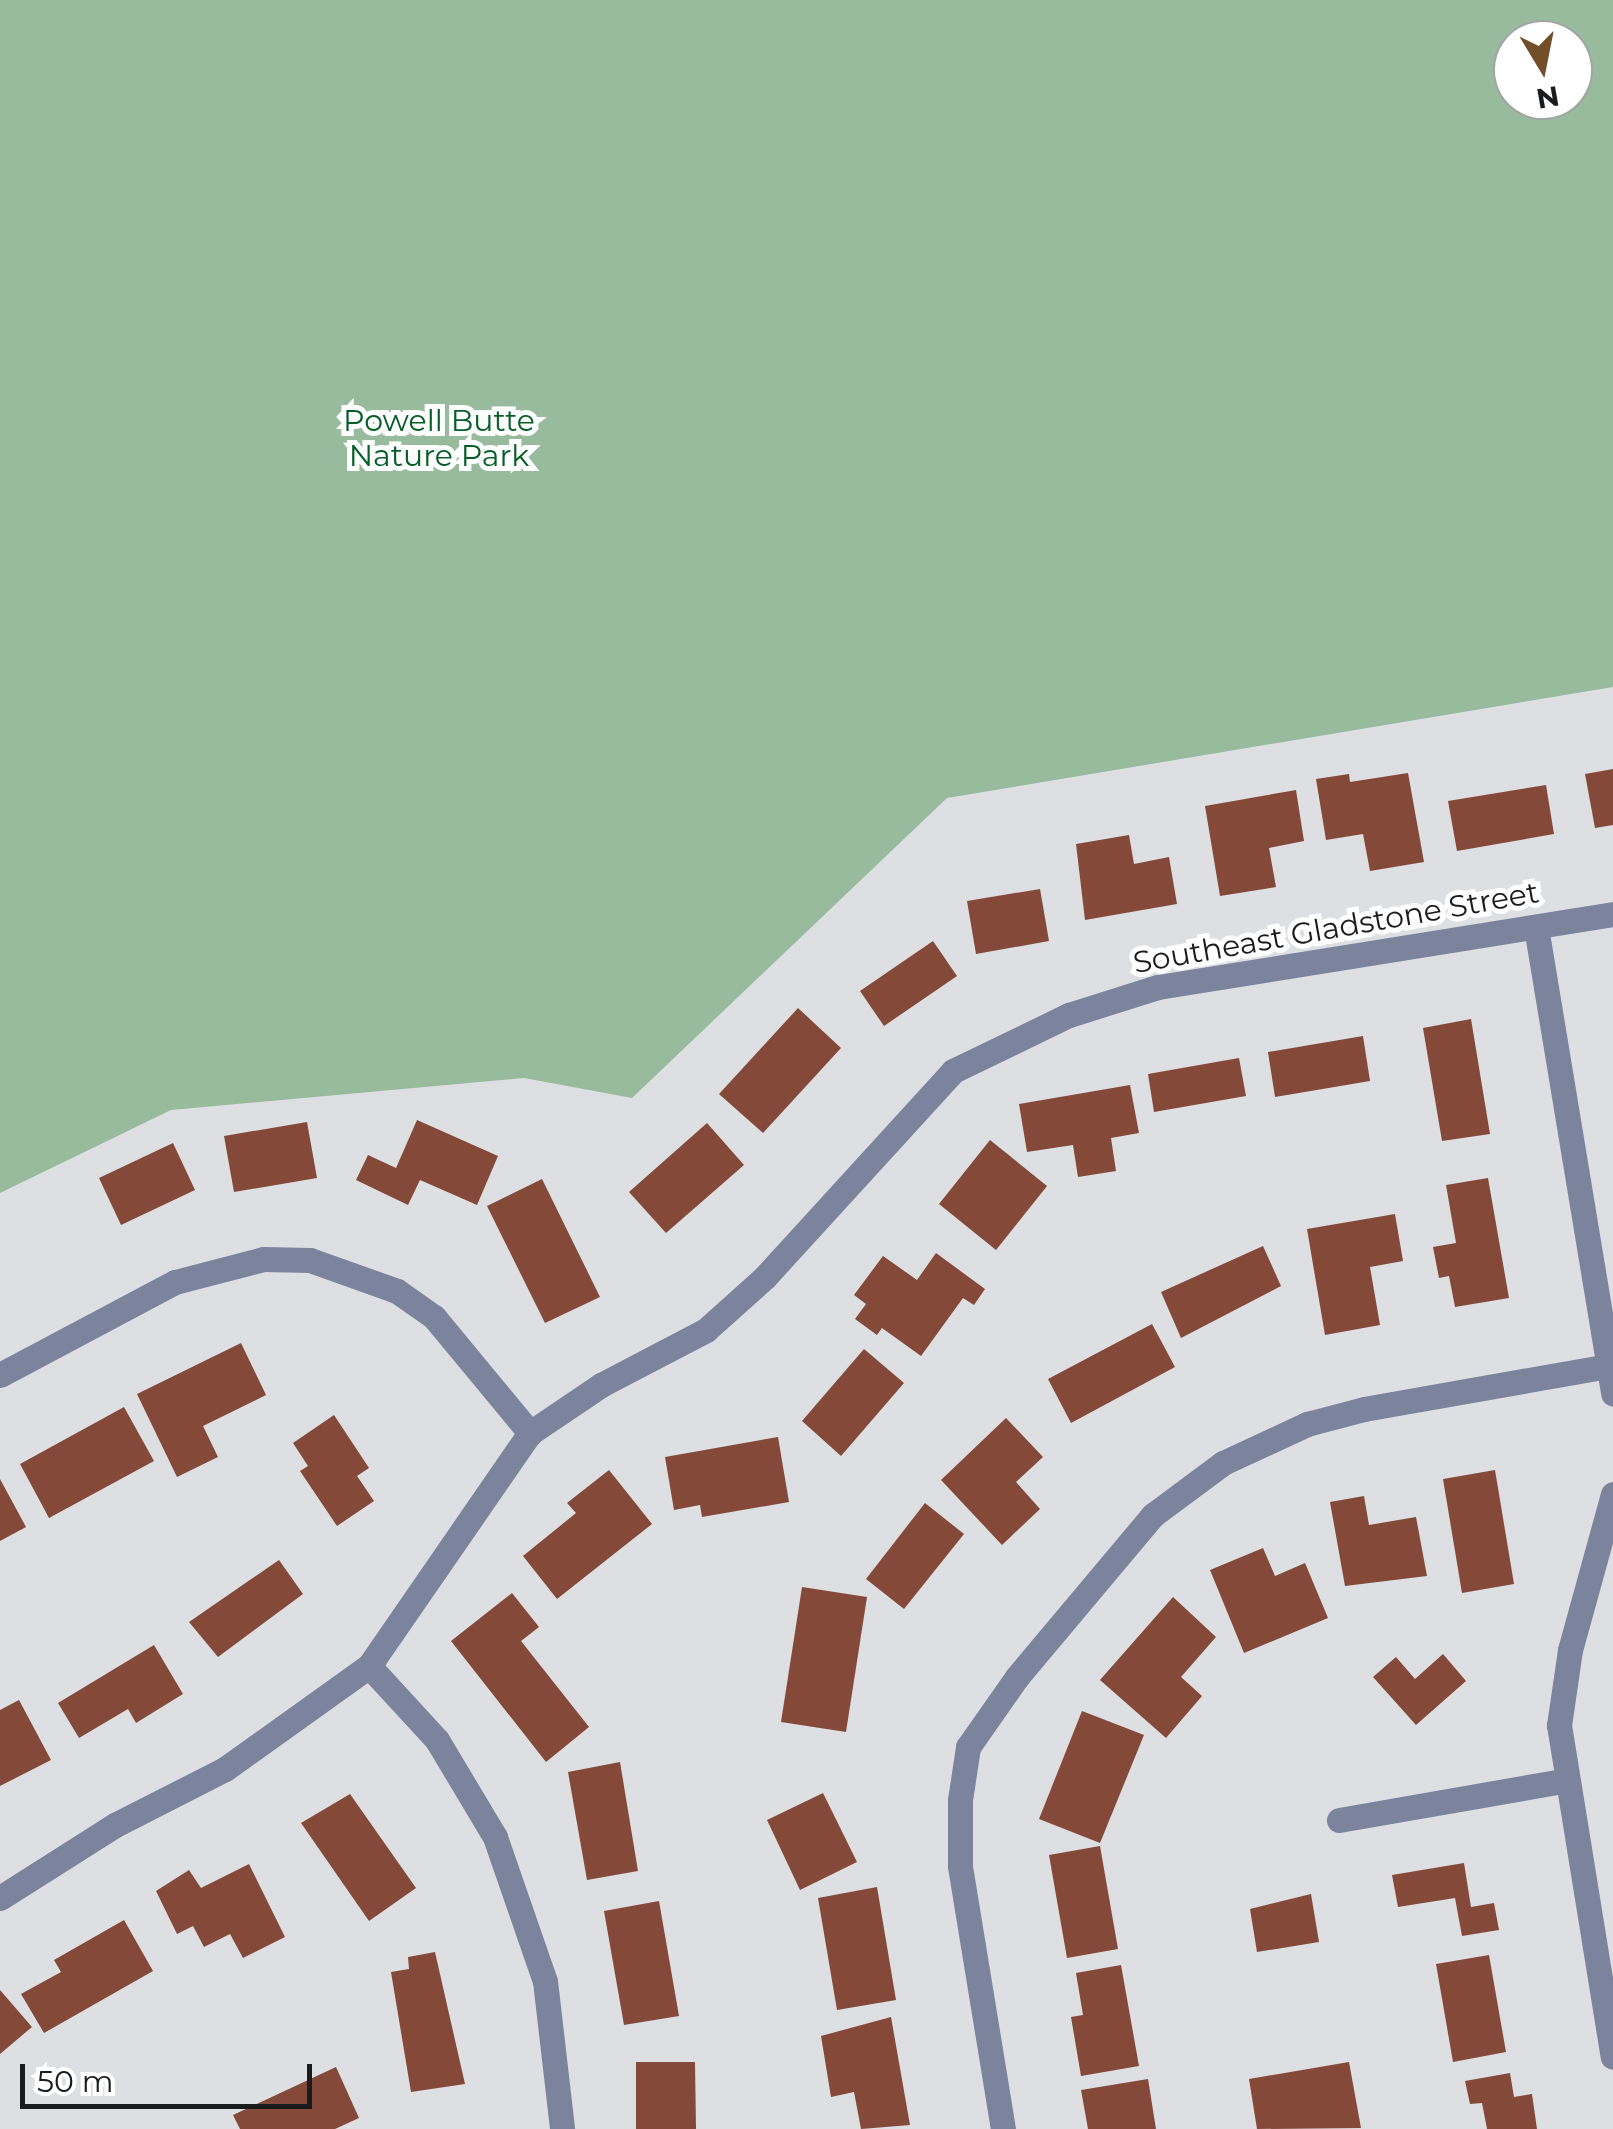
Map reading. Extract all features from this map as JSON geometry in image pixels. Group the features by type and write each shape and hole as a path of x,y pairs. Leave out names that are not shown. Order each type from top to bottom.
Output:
{"street":[{"name":"Southeast Gladstone Street","path":"530,1433 600,1385 706,1330 765,1278 953,1072 1011,1040 1158,987 1613,914"},
{"path":"1536,927 1613,1394"},
{"path":"0,1374 175,1282 249,1262 310,1260 397,1291 434,1317 530,1433 369,1666 257,1749 115,1825 0,1898"},
{"path":"1003,2129 960,1865 968,1748 1017,1677 1153,1515 1223,1464 1307,1424 1345,1414 1608,1366"},
{"path":"1613,1494 1560,1692 1563,1781 1613,2057"},
{"path":"369,1666 437,1740 495,1837 544,1981 562,2129"},
{"path":"1339,1820 1563,1781"}],"green space":[{"name":"Powell Butte Nature Park","path":"0,0 1613,0 1613,687 947,798 632,1098 524,1078 171,1110 0,1193"}],"building":[{"path":"1613,769 1613,825 1595,828 1585,774"},
{"path":"1408,773 1424,862 1370,871 1363,834 1326,840 1316,779 1349,774 1350,782"},
{"path":"1546,785 1554,834 1457,851 1448,801"},
{"path":"1296,790 1304,841 1269,848 1276,887 1220,896 1205,806"},
{"path":"1129,835 1134,864 1169,857 1177,904 1085,920 1076,844"},
{"path":"1040,889 1049,941 976,954 967,901"},
{"path":"933,941 957,976 884,1026 860,991"},
{"path":"798,1008 841,1048 763,1133 719,1094"},
{"path":"1471,1019 1490,1134 1442,1141 1423,1028"},
{"path":"1363,1036 1370,1081 1275,1097 1268,1052"},
{"path":"1239,1058 1246,1096 1154,1112 1148,1074"},
{"path":"1130,1085 1139,1133 1111,1138 1116,1171 1078,1177 1073,1145 1027,1152 1019,1104"},
{"path":"417,1120 498,1156 477,1205 420,1180 408,1205 356,1180 368,1155 396,1168"},
{"path":"307,1122 317,1178 234,1192 224,1136"},
{"path":"707,1123 744,1165 666,1233 629,1192"},
{"path":"990,1140 1047,1186 996,1250 939,1204"},
{"path":"173,1143 195,1190 121,1225 99,1178"},
{"path":"1488,1178 1509,1298 1455,1307 1449,1276 1439,1278 1433,1247 1456,1243 1446,1185"},
{"path":"542,1179 600,1297 545,1323 487,1206"},
{"path":"1395,1214 1403,1261 1370,1267 1380,1325 1325,1335 1307,1229"},
{"path":"1263,1246 1281,1286 1181,1338 1161,1292"},
{"path":"936,1253 985,1289 974,1305 963,1298 921,1356 882,1328 877,1335 855,1319 866,1304 854,1295 883,1256 917,1280"},
{"path":"1152,1324 1175,1367 1071,1423 1048,1379"},
{"path":"241,1343 266,1395 203,1426 218,1457 177,1477 137,1394"},
{"path":"864,1349 904,1383 841,1456 802,1421"},
{"path":"124,1407 154,1461 49,1518 20,1464"},
{"path":"334,1415 369,1468 357,1476 374,1501 337,1526 300,1471 308,1466 293,1443"},
{"path":"1006,1418 1043,1457 1016,1482 1040,1509 1002,1545 941,1480"},
{"path":"778,1437 789,1502 702,1517 700,1505 674,1510 665,1457"},
{"path":"609,1470 652,1524 557,1599 523,1556 576,1513 567,1503"},
{"path":"1495,1470 1514,1584 1462,1593 1443,1479"},
{"path":"0,1479 26,1527 0,1541"},
{"path":"1364,1496 1369,1525 1416,1517 1427,1576 1345,1586 1330,1502"},
{"path":"925,1503 964,1534 904,1609 866,1579"},
{"path":"1263,1548 1275,1576 1305,1563 1328,1618 1244,1653 1210,1570"},
{"path":"279,1560 303,1594 218,1657 189,1622"},
{"path":"802,1587 867,1597 846,1732 781,1722"},
{"path":"512,1593 539,1627 521,1641 589,1727 546,1762 451,1641"},
{"path":"1173,1597 1216,1637 1181,1677 1202,1696 1166,1738 1100,1680"},
{"path":"154,1645 183,1694 136,1723 128,1709 79,1738 58,1703"},
{"path":"1443,1654 1466,1681 1416,1725 1373,1677 1396,1657 1415,1679"},
{"path":"19,1700 51,1760 0,1786 0,1710"},
{"path":"1082,1711 1144,1735 1100,1843 1039,1819"},
{"path":"620,1762 638,1871 587,1880 568,1772"},
{"path":"823,1793 857,1862 800,1890 767,1820"},
{"path":"350,1794 416,1888 369,1921 301,1823"},
{"path":"1100,1846 1118,1949 1067,1958 1049,1855"},
{"path":"1464,1863 1471,1907 1494,1903 1499,1930 1462,1936 1455,1898 1398,1907 1392,1875"},
{"path":"249,1864 285,1937 243,1958 230,1934 204,1947 193,1926 177,1934 156,1891 189,1870 201,1888"},
{"path":"877,1887 896,2000 837,2010 818,1898"},
{"path":"1311,1894 1319,1942 1257,1952 1250,1909"},
{"path":"659,1901 679,2016 624,2025 604,1911"},
{"path":"124,1920 153,1971 44,2033 21,1994 61,1972 54,1960"},
{"path":"435,1952 465,2084 411,2092 391,1972 409,1969 408,1957"},
{"path":"1489,1955 1506,2052 1453,2062 1436,1964"},
{"path":"1121,1965 1139,2066 1081,2076 1071,2017 1083,2015 1076,1973"},
{"path":"0,1990 32,2027 0,2054"},
{"path":"891,2017 910,2125 861,2129 854,2092 831,2097 821,2036"},
{"path":"636,2062 695,2062 696,2129 636,2129"},
{"path":"1349,2062 1361,2128 1257,2129 1249,2079"},
{"path":"336,2067 359,2118 335,2129 240,2129 233,2115"},
{"path":"1510,2073 1514,2097 1532,2094 1537,2129 1487,2129 1482,2103 1470,2104 1465,2081"},
{"path":"1148,2079 1156,2129 1088,2129 1081,2090"}]}
